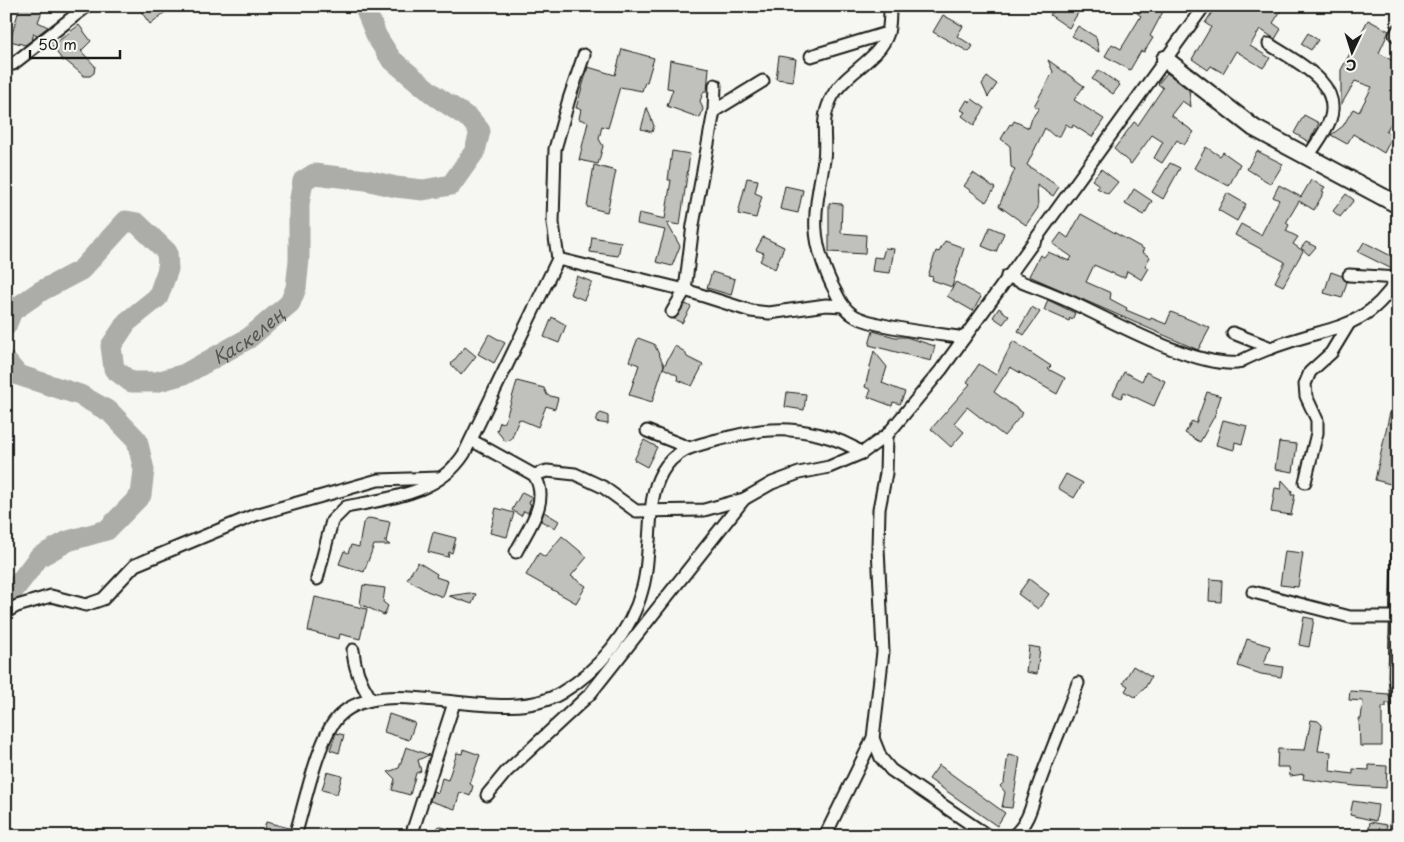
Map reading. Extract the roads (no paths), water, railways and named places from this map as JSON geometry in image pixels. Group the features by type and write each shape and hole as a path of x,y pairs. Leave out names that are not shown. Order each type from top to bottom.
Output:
{"street":[{"path":"13,64 87,6"},
{"path":"890,6 887,34 880,48 844,79 830,100 823,122 825,137 824,160 819,178 814,230 825,268 843,306 854,316 877,324 964,338"},
{"path":"534,475 547,471 575,474 603,486 636,511 704,510 744,499 772,484 799,473 829,467 862,453 887,435 941,370 1007,276 1204,6"},
{"path":"811,56 887,34"},
{"path":"1269,44 1315,74 1326,87 1331,99 1330,121 1308,157"},
{"path":"317,580 332,521 346,507 420,490 443,478 455,468 471,440 558,259 553,223 555,149 584,56"},
{"path":"1165,59 1254,128 1398,205"},
{"path":"714,110 763,81"},
{"path":"672,312 685,290 693,225 714,110 715,85"},
{"path":"558,259 685,290 751,311 770,313 826,305 843,306"},
{"path":"1007,276 1075,304 1126,330 1204,360 1220,364 1237,363 1271,348 1348,325 1375,307 1388,294 1398,278 1348,275"},
{"path":"1305,482 1318,433 1317,420 1306,396 1305,384 1310,372 1330,353 1348,325"},
{"path":"1233,333 1271,348"},
{"path":"295,836 324,741 334,721 347,709 370,698 410,698 506,706 537,704 561,693 599,662 631,620 643,590 650,511 661,473 667,464 687,447 744,433 772,430 806,433 836,440 852,446 862,453"},
{"path":"647,431 687,447"},
{"path":"825,836 873,738 883,652 878,548 879,509 886,473 887,435"},
{"path":"471,440 534,475 540,485 538,510 516,552"},
{"path":"6,612 18,606 51,596 86,605 103,599 135,565 255,515 378,480 443,478"},
{"path":"487,795 506,772 590,694 744,499"},
{"path":"1398,551 1395,676 1398,716"},
{"path":"1253,592 1350,617 1396,617"},
{"path":"352,650 354,664 360,681 370,698"},
{"path":"1013,836 1025,823 1031,810 1078,683"},
{"path":"411,836 454,702"},
{"path":"873,738 881,758 891,770 988,836"},
{"path":"1396,836 1398,812"}],"waterway":[{"name":"Қаскелең","path":"6,326 12,311 41,291 81,270 126,221 137,223 167,252 168,269 158,297 127,322 111,346 114,369 131,382 156,382 185,374 249,338 290,303 296,288 299,260 299,204 303,181 314,174 366,180 396,187 423,190 451,185 475,151 480,131 470,119 434,95 391,59 377,37 364,6"},
{"name":"Қаскелең","path":"6,361 18,375 80,395 110,412 137,440 144,470 141,495 107,530 68,541 39,557 6,600"}]}
